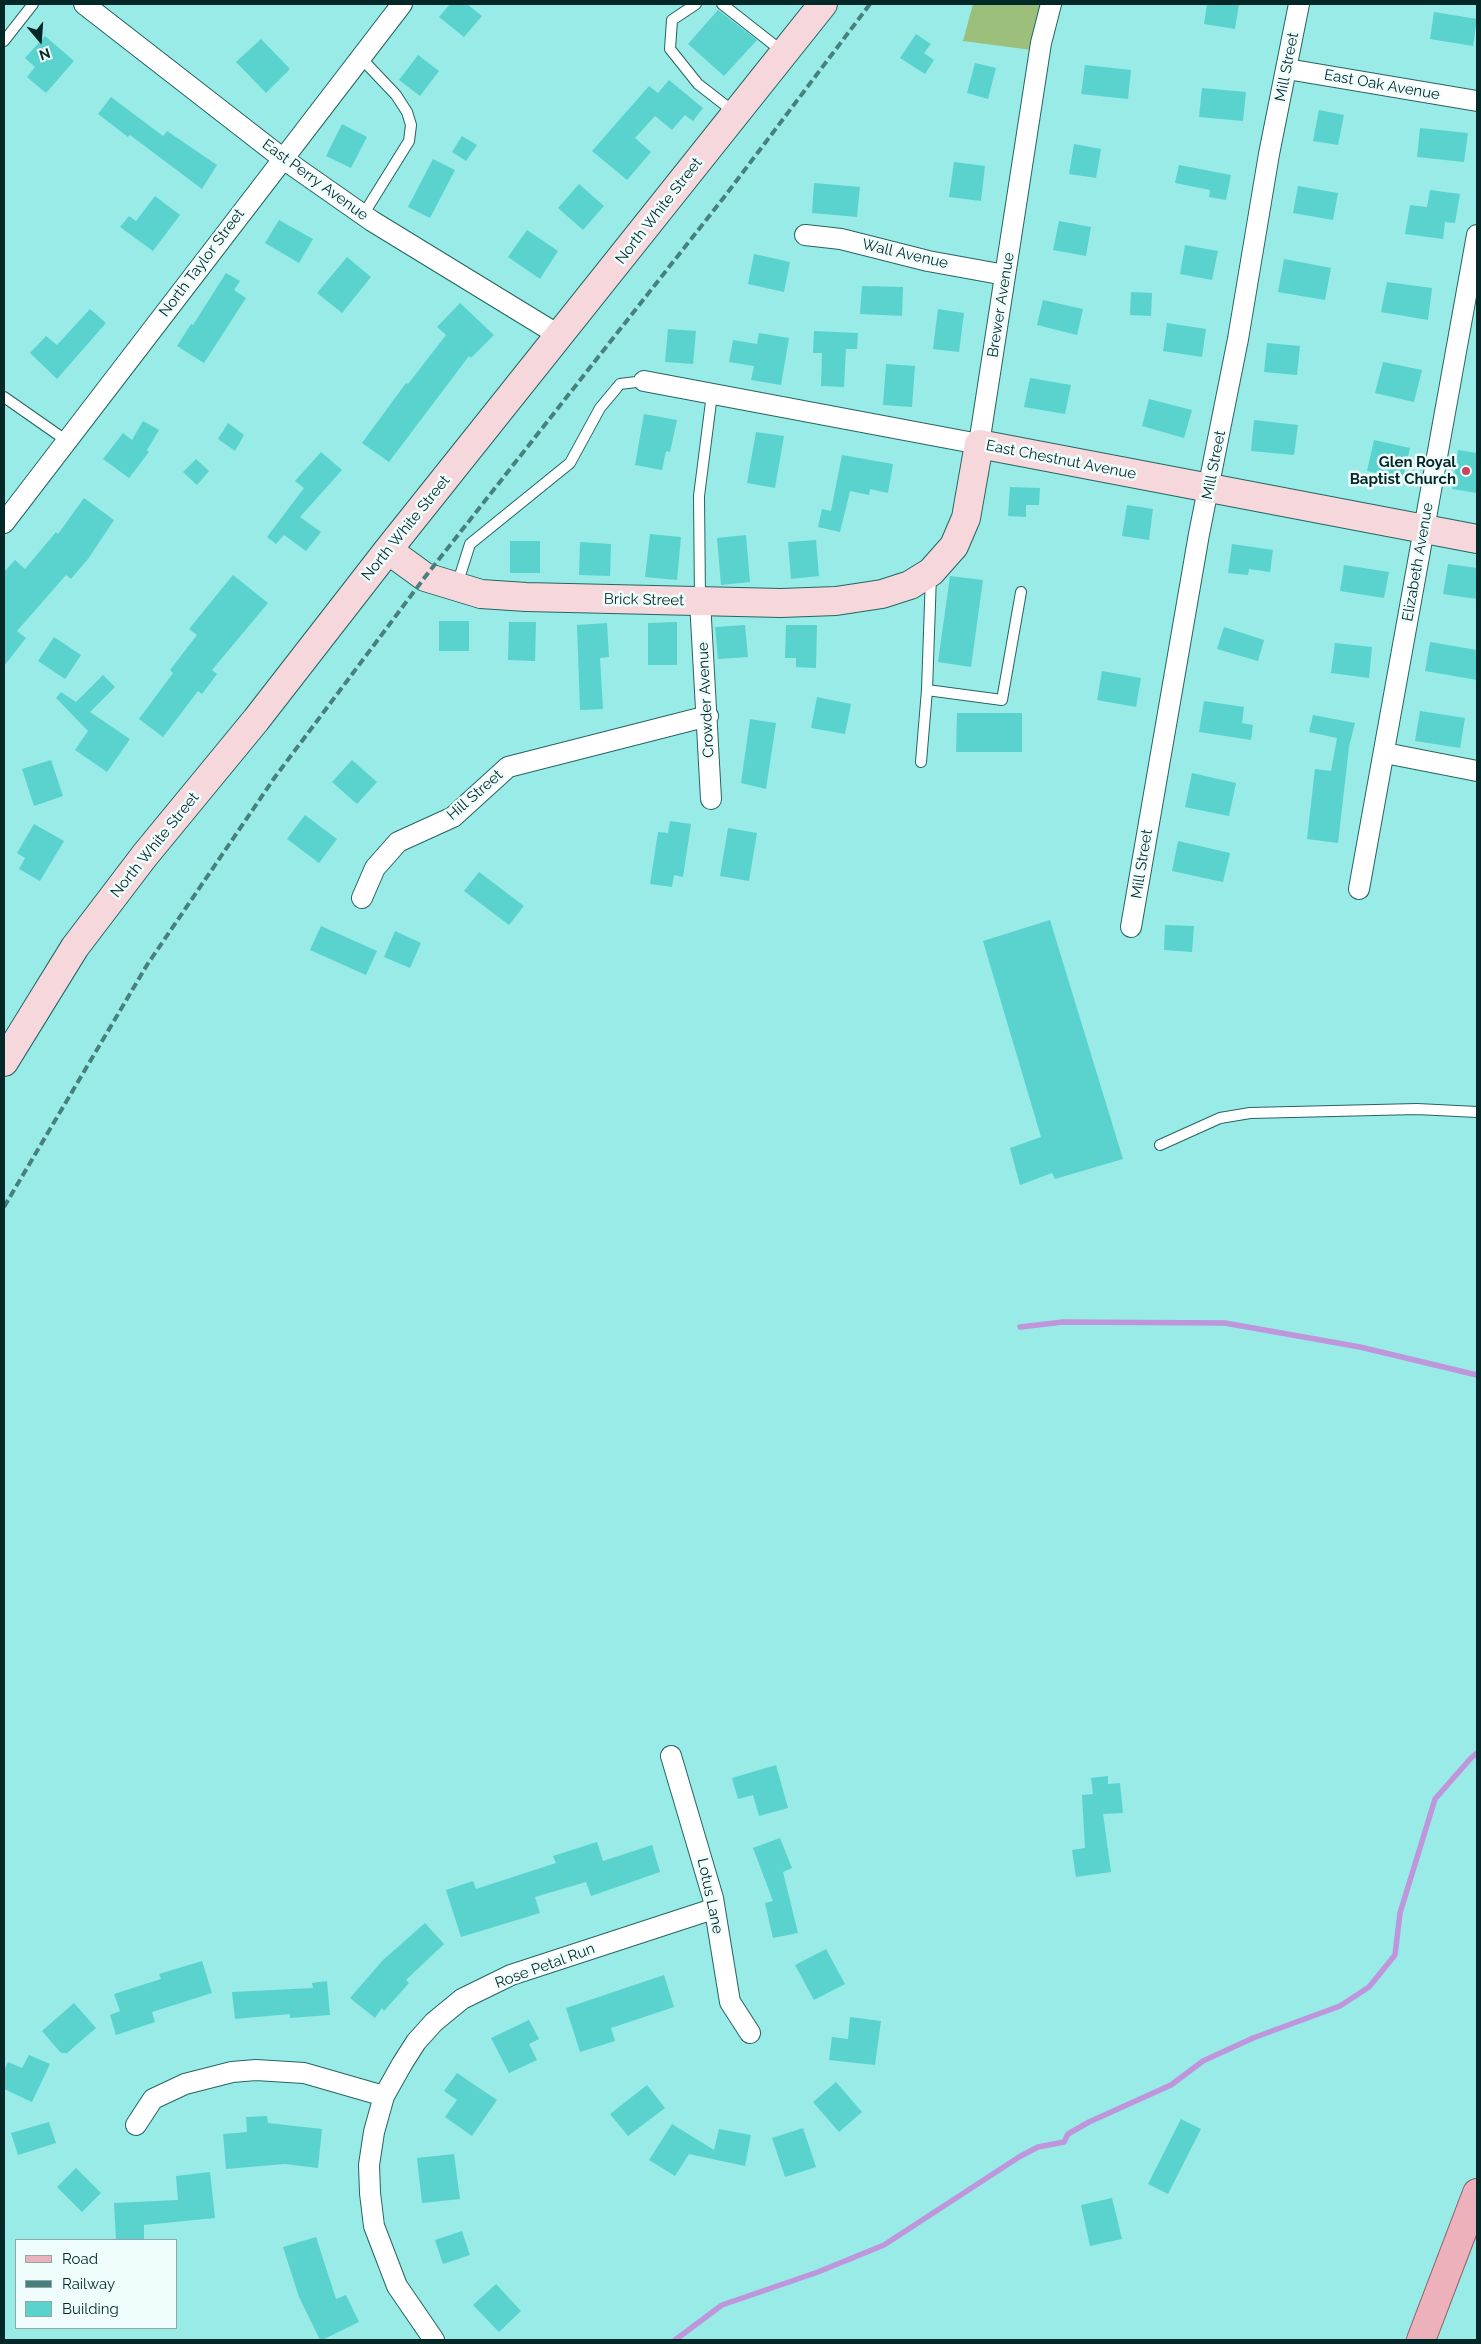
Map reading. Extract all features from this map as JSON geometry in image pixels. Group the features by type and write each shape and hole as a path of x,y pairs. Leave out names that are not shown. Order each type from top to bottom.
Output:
{"main road":[{"name":"North White Street","path":"4,1062 75,947 145,855 256,720 388,550 823,4"},
{"name":"East Chestnut Avenue","path":"979,444 1477,539"},
{"name":"Brewer Avenue","path":"920,578 954,546 966,518 979,444"},
{"name":"Brick Street","path":"388,550 425,577 456,588 480,594 526,597 781,603 836,601 882,594 920,578"},
{"path":"1421,2340 1477,2193"}],"street":[{"name":"North Taylor Street","path":"4,523 282,158 402,4"},
{"name":"Brewer Avenue","path":"979,444 1041,43 1052,4"},
{"name":"Mill Street","path":"1131,927 1183,623 1240,329 1269,154 1299,4"},
{"name":"East Perry Avenue","path":"96,7 282,158 363,215 560,336"},
{"name":"East Oak Avenue","path":"1287,69 1477,101"},
{"name":"Wall Avenue","path":"805,235 841,239 928,261 1005,275"},
{"name":"Elizabeth Avenue","path":"1359,889 1477,235"},
{"name":"East Chestnut Avenue","path":"644,382 979,444"},
{"name":"Crowder Avenue","path":"700,601 708,716 711,799"},
{"name":"Hill Street","path":"362,898 375,868 398,842 453,817 508,767 708,716"},
{"path":"1385,753 1477,771"},
{"name":"Lotus Lane","path":"672,1756 713,1898 713,1909 730,2002 750,2033"},
{"name":"Rose Petal Run","path":"434,2340 397,2286 374,2226 370,2194 369,2165 374,2132 384,2096 416,2042 434,2022 462,2000 511,1975 713,1909"},
{"path":"136,2125 153,2099 185,2084 232,2072 280,2070 304,2073 384,2096"}],"lane":[{"path":"4,41 33,4"},
{"path":"696,4 672,20 670,49 698,84 736,114"},
{"path":"722,4 784,53"},
{"path":"360,57 396,95 407,112 412,125 409,141 363,215"},
{"path":"456,588 470,544 570,463 600,408 620,384 644,382"},
{"path":"700,601 699,496 712,394"},
{"path":"4,398 66,441"},
{"path":"920,578 927,690 921,762"},
{"path":"927,690 1002,700 1021,592"},
{"path":"1160,1145 1220,1118 1250,1113 1417,1109 1477,1112"}],"green space":[{"path":"973,4 1044,4 1032,50 963,41"}],"building":[{"path":"450,4 467,4 482,16 464,37 439,17"},
{"path":"1207,4 1239,4 1235,29 1204,24"},
{"path":"718,10 757,40 724,76 688,44"},
{"path":"1434,12 1477,19 1473,46 1430,39"},
{"path":"916,34 931,44 924,53 934,60 925,74 900,58"},
{"path":"45,36 74,61 46,93 27,77 35,67 25,58"},
{"path":"261,39 290,69 266,93 236,62"},
{"path":"418,55 439,71 420,96 399,80"},
{"path":"975,63 996,68 988,99 967,93"},
{"path":"1085,65 1131,70 1128,99 1081,94"},
{"path":"669,80 703,108 693,121 685,115 672,130 655,116 635,138 651,152 627,180 592,151 649,86 658,93"},
{"path":"1202,88 1246,92 1243,121 1199,117"},
{"path":"111,97 163,136 167,131 217,165 202,189 130,135 128,137 98,114"},
{"path":"1319,110 1344,115 1338,145 1313,141"},
{"path":"342,124 367,137 351,168 326,156"},
{"path":"1420,128 1468,133 1464,162 1417,157"},
{"path":"462,136 477,145 466,161 452,152"},
{"path":"1074,144 1101,149 1096,178 1069,174"},
{"path":"433,159 455,170 430,218 408,207"},
{"path":"954,162 985,166 981,201 949,197"},
{"path":"1179,165 1231,175 1226,200 1209,197 1210,190 1175,183"},
{"path":"814,183 860,187 857,217 812,213"},
{"path":"579,184 604,206 583,230 558,208"},
{"path":"1298,186 1338,193 1333,220 1293,213"},
{"path":"1430,190 1460,194 1455,223 1445,222 1443,239 1405,234 1410,205 1427,207"},
{"path":"155,196 180,215 153,251 120,227 129,216 136,221"},
{"path":"279,220 313,239 299,263 265,243"},
{"path":"1059,221 1091,227 1086,256 1053,250"},
{"path":"527,230 558,251 540,279 508,257"},
{"path":"1185,245 1218,251 1212,280 1180,274"},
{"path":"754,254 790,262 784,292 748,284"},
{"path":"347,257 371,277 342,313 317,293"},
{"path":"1284,259 1331,268 1325,300 1278,292"},
{"path":"226,273 240,281 234,290 246,298 204,363 177,346 191,324 193,325"},
{"path":"1387,282 1432,288 1428,320 1381,312"},
{"path":"862,286 903,287 902,316 860,314"},
{"path":"1131,292 1152,293 1151,316 1130,315"},
{"path":"1043,300 1083,309 1077,335 1037,325"},
{"path":"460,303 494,335 471,358 469,356 389,462 362,443 406,383 408,384 446,335 437,327"},
{"path":"90,309 106,323 57,379 30,353 46,336 57,345"},
{"path":"938,309 964,313 959,352 933,349"},
{"path":"1167,323 1206,329 1202,357 1163,351"},
{"path":"668,329 696,331 693,364 665,362"},
{"path":"814,331 858,333 857,349 846,349 844,387 821,386 822,353 813,353"},
{"path":"759,333 789,338 781,385 751,380 754,366 729,362 733,340 757,344"},
{"path":"1267,343 1300,346 1297,375 1264,372"},
{"path":"1383,362 1422,370 1414,402 1375,393"},
{"path":"886,364 915,366 912,407 883,405"},
{"path":"1030,378 1071,385 1065,414 1024,407"},
{"path":"1149,399 1192,410 1184,438 1142,426"},
{"path":"644,414 677,420 670,452 666,451 662,470 635,465"},
{"path":"1254,420 1298,425 1294,455 1251,451"},
{"path":"143,421 159,430 147,450 149,452 129,478 103,459 123,433 132,440"},
{"path":"228,423 244,435 235,451 218,439"},
{"path":"756,432 784,436 775,488 747,483"},
{"path":"1374,440 1410,448 1403,479 1367,471"},
{"name":"Glen Royal Baptist Church","path":"1458,450 1477,453 1477,493 1452,489"},
{"path":"321,452 342,470 300,517 321,532 306,551 284,535 276,544 267,537 304,488 295,481"},
{"path":"842,455 893,464 888,493 870,489 869,495 850,491 840,532 818,527 822,509 831,511"},
{"path":"196,459 209,471 197,485 183,472"},
{"path":"1010,487 1040,488 1039,505 1026,505 1026,517 1008,516"},
{"path":"84,498 114,520 88,559 71,579 66,575 17,631 26,638 4,666 4,572 15,560 25,569 56,532 58,534"},
{"path":"1127,505 1153,509 1149,540 1122,536"},
{"path":"650,534 681,537 677,580 645,577"},
{"path":"746,535 750,582 721,585 717,538"},
{"path":"816,540 819,576 791,579 788,542"},
{"path":"510,541 540,541 540,573 510,573"},
{"path":"580,542 611,544 610,576 579,575"},
{"path":"1232,544 1273,550 1270,572 1249,569 1248,575 1228,573"},
{"path":"1448,564 1477,568 1477,599 1443,594"},
{"path":"1344,565 1389,572 1384,598 1340,591"},
{"path":"233,575 268,603 212,670 217,674 202,694 198,691 163,737 139,719 173,673 170,670 197,635 189,629"},
{"path":"950,576 983,580 971,667 938,662"},
{"path":"439,621 469,621 469,651 439,651"},
{"path":"509,622 536,622 535,661 508,660"},
{"path":"677,622 677,665 648,665 648,623"},
{"path":"607,623 609,657 600,658 603,709 580,710 577,625"},
{"path":"745,625 748,657 718,659 715,627"},
{"path":"786,625 817,625 816,668 796,667 796,658 785,658"},
{"path":"1224,627 1264,640 1258,661 1217,649"},
{"path":"54,637 81,655 65,679 38,661"},
{"path":"1430,642 1477,650 1477,680 1425,671"},
{"path":"1335,643 1372,647 1369,678 1331,673"},
{"path":"1102,671 1141,678 1136,707 1097,700"},
{"path":"103,675 115,687 90,712 130,739 107,772 75,750 88,731 56,698 61,692 76,702"},
{"path":"817,697 851,704 845,734 811,728"},
{"path":"1204,701 1244,707 1242,723 1253,725 1251,740 1199,732"},
{"path":"1420,711 1465,718 1460,748 1415,741"},
{"path":"957,713 1022,713 1022,752 956,752"},
{"path":"1313,715 1355,723 1349,747 1338,843 1307,839 1315,769 1331,771 1337,738 1309,732"},
{"path":"750,719 776,723 766,789 741,783"},
{"path":"51,760 63,796 34,806 22,769"},
{"path":"352,760 377,782 357,804 332,782"},
{"path":"1192,773 1236,783 1229,816 1185,807"},
{"path":"305,815 337,839 319,863 287,839"},
{"path":"670,821 691,824 683,877 674,875 672,887 650,884 658,832 668,833"},
{"path":"34,824 64,841 40,881 19,869 25,858 17,853"},
{"path":"728,828 757,833 749,881 720,876"},
{"path":"1178,841 1230,853 1223,882 1172,871"},
{"path":"479,872 524,906 509,925 464,891"},
{"path":"1050,920 1123,1159 1055,1179 1052,1173 1020,1185 1010,1148 1041,1137 983,941"},
{"path":"1165,925 1194,926 1192,952 1164,950"},
{"path":"321,926 377,951 366,975 310,950"},
{"path":"395,931 421,943 410,968 384,957"},
{"path":"776,1765 788,1808 759,1816 753,1795 738,1799 732,1778"},
{"path":"1108,1776 1108,1784 1120,1783 1123,1813 1103,1814 1111,1872 1076,1877 1072,1850 1085,1848 1082,1795 1093,1794 1091,1778"},
{"path":"780,1838 792,1868 783,1872 798,1933 773,1938 765,1903 773,1901 753,1848"},
{"path":"597,1842 603,1861 652,1845 660,1872 591,1896 586,1882 535,1897 540,1913 461,1937 446,1890 473,1881 476,1889 556,1863 553,1856"},
{"path":"425,1923 444,1944 406,1980 409,1983 384,2011 382,2008 375,2018 350,1998 383,1960"},
{"path":"826,1949 845,1984 814,2000 795,1965"},
{"path":"202,1961 212,1993 152,2012 155,2022 116,2035 110,2015 120,2011 114,1994 161,1979 159,1974"},
{"path":"664,1975 674,2007 611,2028 615,2041 580,2052 566,2008"},
{"path":"327,1981 330,2015 290,2018 290,2014 235,2019 232,1992 313,1988 312,1983"},
{"path":"74,2003 96,2028 67,2053 61,2053 42,2031"},
{"path":"850,2017 881,2021 875,2065 829,2060 832,2037 848,2039"},
{"path":"529,2020 539,2039 529,2044 537,2060 509,2073 491,2038"},
{"path":"29,2055 50,2064 32,2102 4,2089 4,2071 8,2062 22,2068"},
{"path":"457,2073 497,2100 472,2136 445,2117 457,2100 444,2091"},
{"path":"836,2082 862,2112 839,2132 813,2102"},
{"path":"647,2085 665,2108 628,2136 610,2114"},
{"path":"267,2116 268,2123 322,2129 318,2168 285,2164 226,2169 223,2134 247,2132 246,2117"},
{"path":"1181,2119 1201,2129 1168,2194 1148,2184"},
{"path":"49,2122 56,2143 18,2155 11,2133"},
{"path":"672,2124 714,2150 719,2129 751,2135 745,2166 689,2154 675,2176 649,2160"},
{"path":"803,2128 816,2167 785,2177 772,2138"},
{"path":"454,2154 460,2199 422,2203 417,2158"},
{"path":"76,2168 101,2193 82,2212 57,2187"},
{"path":"210,2172 215,2218 144,2225 144,2239 116,2239 114,2203 178,2200 176,2176"},
{"path":"1112,2198 1122,2239 1090,2246 1081,2205"},
{"path":"462,2231 470,2255 443,2264 435,2240"},
{"path":"316,2237 336,2299 346,2295 359,2322 322,2340 320,2340 299,2297 283,2247"},
{"path":"496,2284 521,2311 499,2332 473,2305"}],"waterway":[{"path":"1020,1327 1063,1322 1225,1323 1360,1347 1477,1375"},
{"path":"675,2340 722,2305 818,2272 884,2245 1019,2157 1038,2147 1064,2142 1068,2134 1089,2122 1171,2085 1203,2061 1253,2038 1340,2006 1369,1987 1395,1955 1400,1913 1435,1799 1477,1753"}],"railway":[{"path":"4,1207 147,965 275,777 425,577 725,196 870,4"}],"place":[{"name":"Glen Royal Baptist Church","path":"1466,471"}]}
